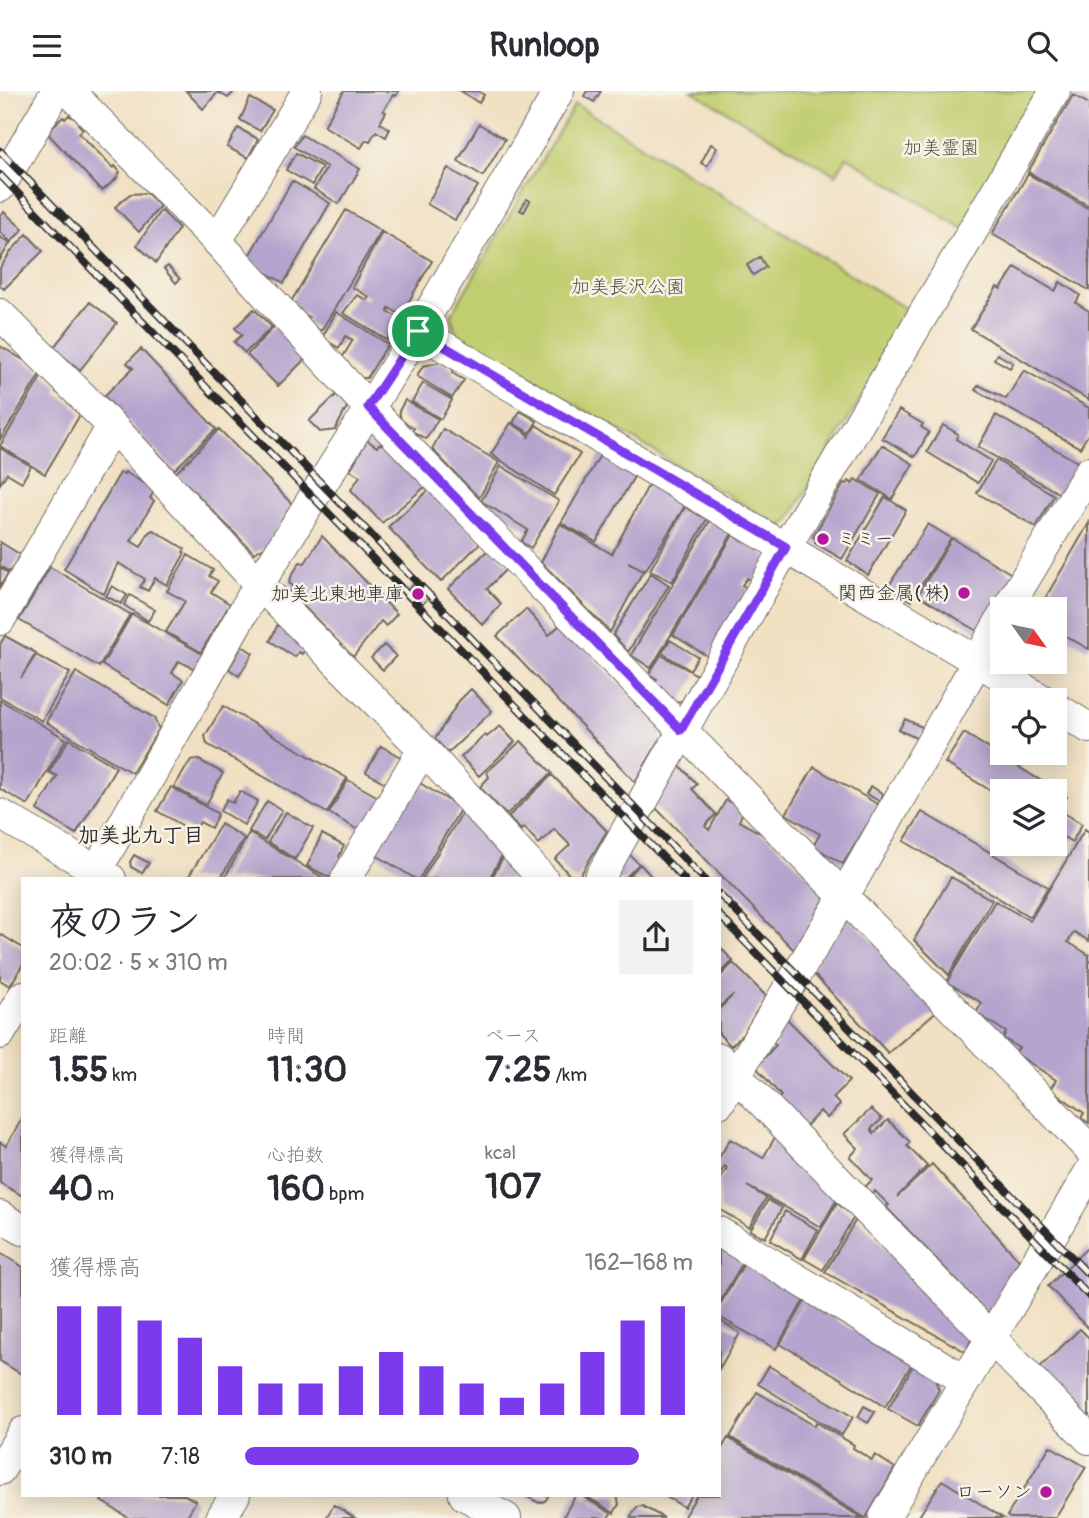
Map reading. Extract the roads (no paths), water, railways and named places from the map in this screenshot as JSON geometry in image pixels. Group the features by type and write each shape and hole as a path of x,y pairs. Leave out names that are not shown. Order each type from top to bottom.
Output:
{"street":[{"path":"0,187 56,91"},
{"path":"69,91 217,241 368,407 1089,1149"},
{"path":"217,241 307,91"},
{"path":"0,814 100,876 259,584 418,331 559,91"},
{"path":"600,877 786,547 1055,91"},
{"path":"0,314 112,426 259,584 423,749 541,877"},
{"path":"418,331 1023,688"},
{"path":"0,620 112,426"},
{"path":"1014,597 1089,472"},
{"path":"721,1096 728,1066 844,896 990,637"},
{"path":"1067,714 1089,728"},
{"path":"347,877 423,749"},
{"path":"0,1034 21,999"},
{"path":"728,1066 1089,1439"},
{"path":"884,1518 1089,1173"},
{"path":"0,1216 21,1229"},
{"path":"721,1233 965,1380"},
{"path":"0,1469 21,1435"},
{"path":"221,1518 233,1497"},
{"path":"474,1503 506,1518"}],"railway":[{"path":"0,151 702,877"},
{"path":"0,175 682,877"},
{"path":"721,896 1089,1275"},
{"path":"721,917 1089,1296"}],"place":[{"name":"ミミー","path":"823,539"},
{"name":"関西金属( 株)","path":"964,593"},
{"name":"加美北東地車庫","path":"418,594"},
{"name":"ローソン","path":"1046,1492"}],"district":[{"name":"加美北九丁目","path":"141,835"}],"park label":[{"name":"加美霊園","path":"941,148"},
{"name":"加美長沢公園","path":"628,287"}]}
